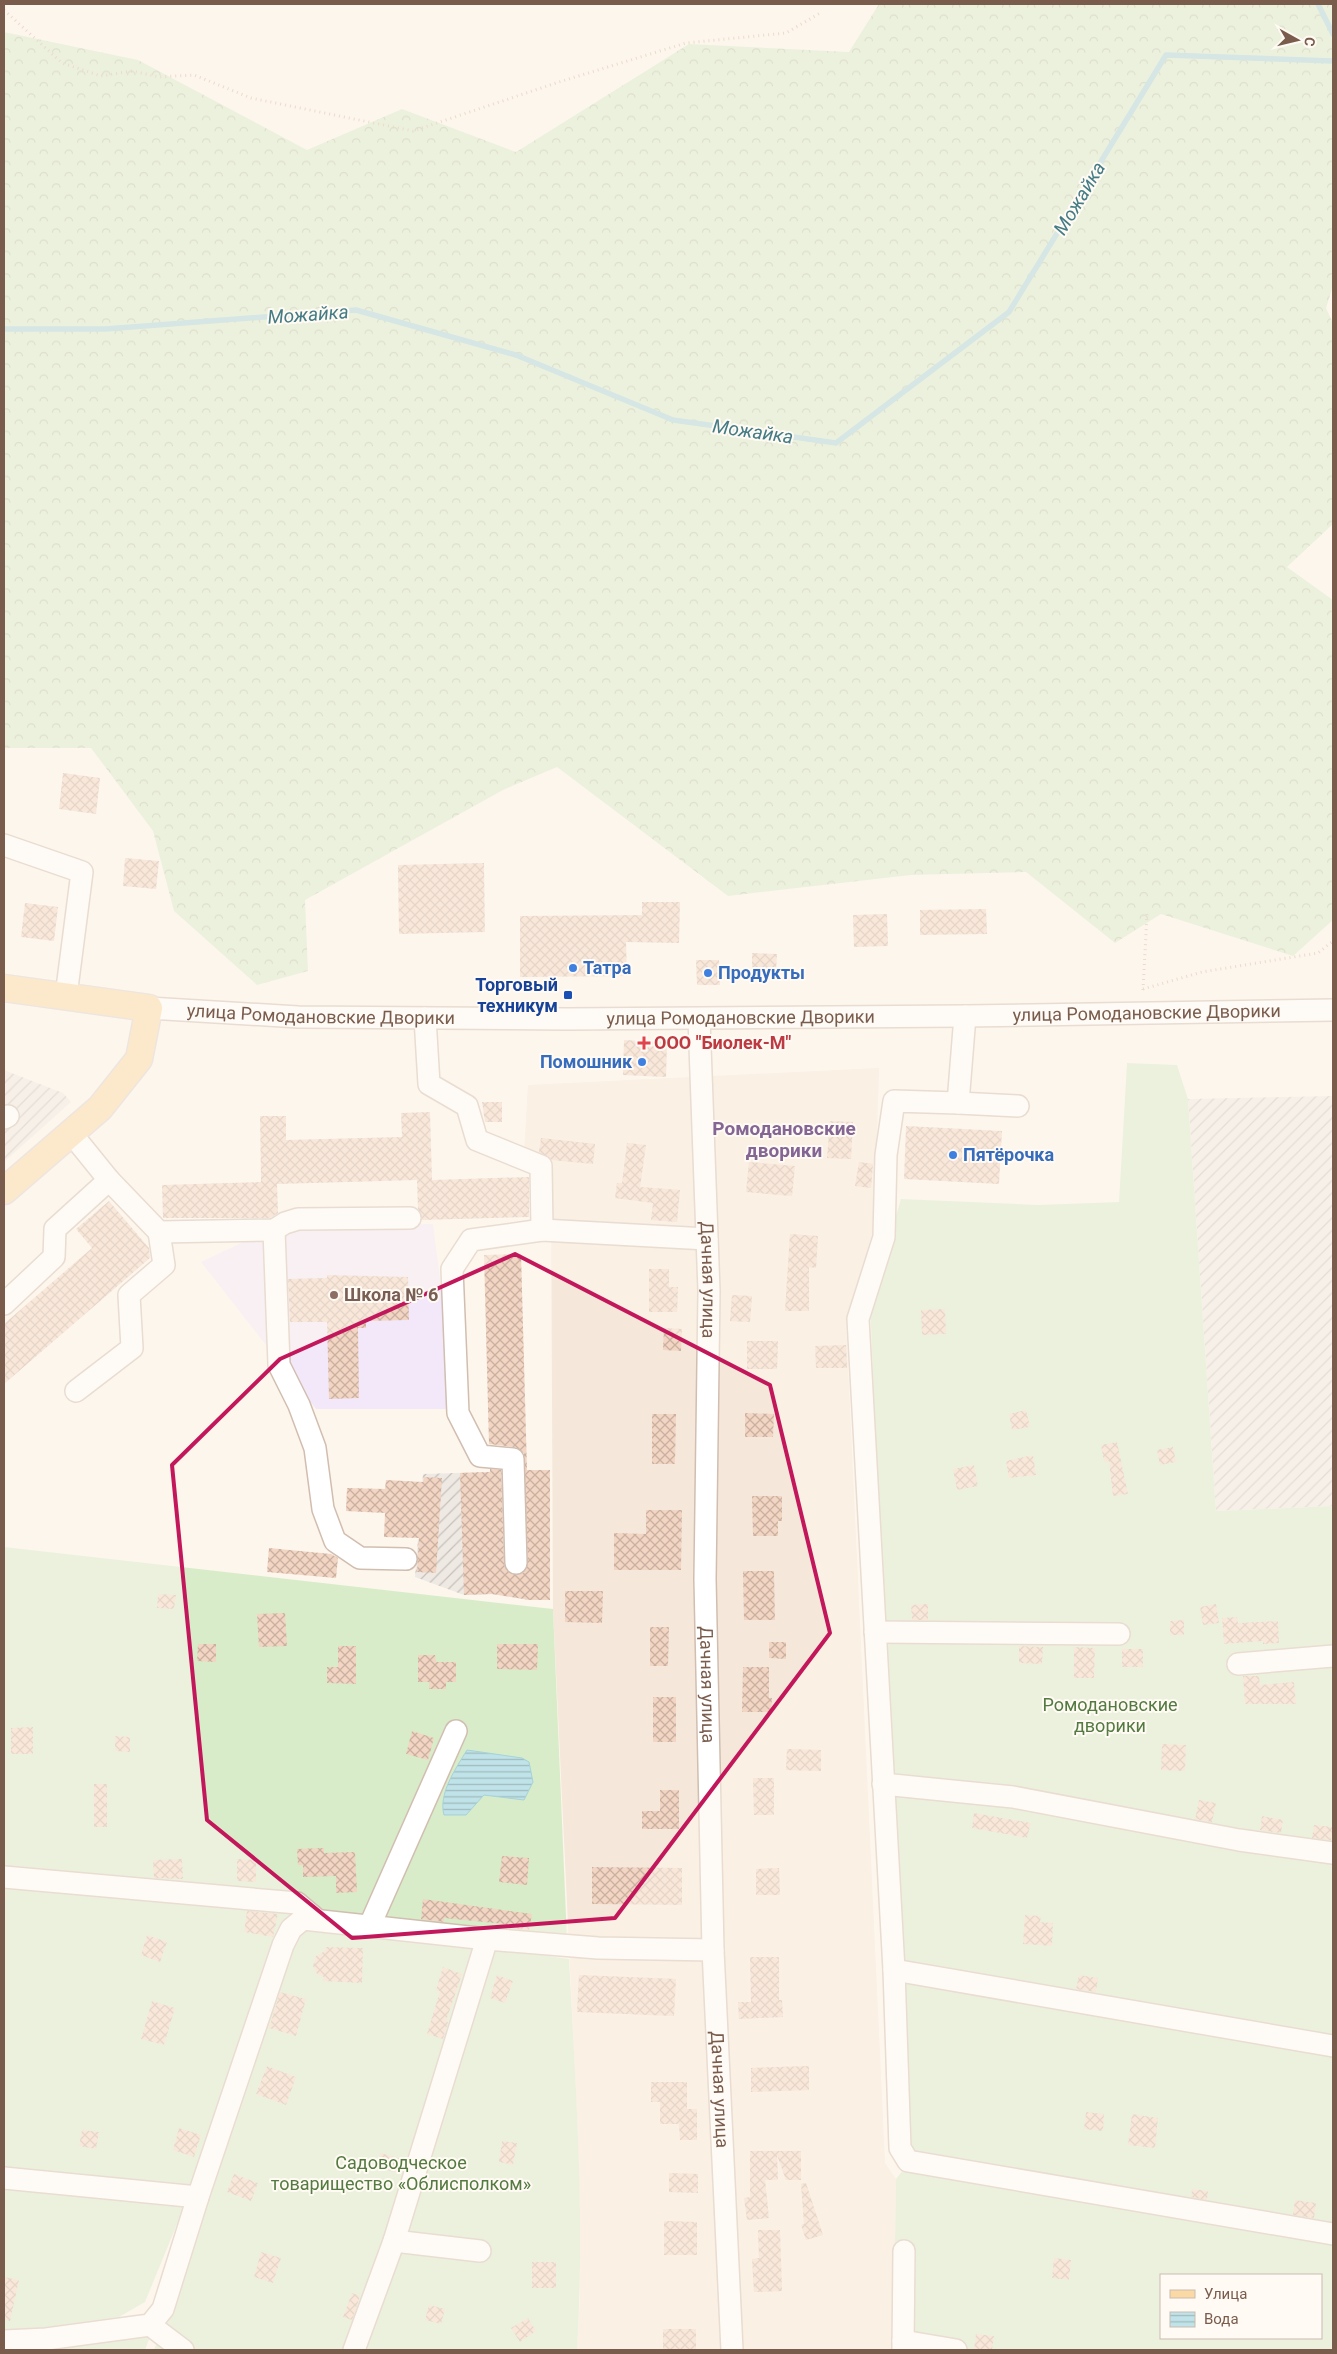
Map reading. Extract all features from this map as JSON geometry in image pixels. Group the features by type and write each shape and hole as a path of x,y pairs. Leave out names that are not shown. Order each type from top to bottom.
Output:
{"main road":[{"path":"4,988 149,1008 139,1059 100,1108 4,1191"}],"street":[{"path":"4,845 82,872 66,996"},
{"name":"улица Ромодановские Дворики","path":"149,1008 298,1017 425,1018 965,1016 1333,1010"},
{"path":"958,1102 965,1016"},
{"path":"425,1018 429,1084 467,1106 477,1140 541,1166 542,1230"},
{"name":"Дачная улица","path":"699,1018 709,1291 705,1579 713,1950 732,2350"},
{"path":"1018,1106 958,1102 894,1101 886,1155 884,1237 858,1320 894,1970 900,2148 908,2161 1333,2234"},
{"path":"71,1133 109,1180 159,1232 164,1265 128,1295 132,1348 76,1391"},
{"path":"4,1304 54,1257 55,1229 109,1180"},
{"path":"159,1232 274,1230 285,1222 298,1219 410,1218"},
{"path":"274,1230 279,1365 299,1405 315,1448 323,1509 335,1541 360,1558 406,1560"},
{"path":"516,1563 513,1459 480,1456 458,1413 452,1269 471,1240 542,1230 707,1240"},
{"path":"875,1632 1119,1634"},
{"path":"1238,1664 1333,1656"},
{"path":"370,1925 456,1731"},
{"path":"883,1784 1013,1797 1239,1840 1333,1853"},
{"path":"4,1877 298,1903 316,1918"},
{"path":"4,2341 46,2339 150,2325 163,2310 198,2197 283,1945 291,1929 303,1919 316,1918 487,1940 598,1948 713,1950"},
{"path":"354,2350 394,2241 487,1940"},
{"path":"894,1970 1333,2046"},
{"path":"4,2178 198,2197"},
{"path":"394,2241 480,2252"},
{"path":"904,2251 903,2346 956,2350"},
{"path":"150,2325 183,2350"}],"path":[{"path":"4,10 62,63 101,76 132,71 159,77 194,75 251,98 413,130 686,43 786,33 822,12"},
{"path":"1142,1013 1147,914"},
{"path":"1143,989 1202,972 1318,953 1333,942"}],"highlighted area":[{"path":"515,1254 770,1385 830,1633 615,1918 352,1938 207,1820 172,1465 280,1359"}],"shaded area":[{"path":"879,1068 874,1227 846,1323 885,2163 896,2179 893,2350 577,2350 580,2300 578,2134 553,1609 551,1181 524,1154 528,1085"},
{"path":"4,1070 63,1093 71,1102 4,1162"},
{"path":"1333,1096 1333,1506 1216,1511 1188,1099"},
{"name":"Школа № 6","path":"433,1224 446,1327 450,1409 316,1409 201,1262 275,1227"},
{"path":"550,1470 550,1600 529,1600 492,1594 464,1595 415,1577 423,1474"}],"green space":[{"path":"879,4 1333,4 1333,286 1326,308 1333,323 1333,524 1287,567 1333,600 1333,920 1293,956 1161,914 1115,943 1026,872 911,875 728,896 557,767 503,790 305,900 308,971 257,985 174,911 153,831 91,748 4,748 4,32 138,60 307,150 402,109 516,152 689,44 849,52"},
{"name":"Ромодановские дворики","path":"1127,1063 1177,1065 1188,1099 1216,1511 1333,1506 1333,2350 893,2350 896,2179 906,2166 870,1303 901,1199 1038,1205 1119,1202"},
{"path":"4,1547 553,1609 567,1940 294,1909 275,1942 196,2178 145,2302 119,2317 4,2333"},
{"name":"Садоводческое товарищество «Облисполком»","path":"305,1926 480,1946 569,1959 580,2203 577,2350 154,2350 297,1932"},
{"path":"150,2337 145,2350 4,2350 4,2347"}],"water":[{"path":"467,1750 522,1758 529,1762 533,1782 524,1800 484,1795 466,1815 444,1815 444,1799 449,1781"}],"building":[{"path":"63,773 100,778 96,814 59,809"},
{"path":"125,858 159,861 156,889 123,886"},
{"path":"484,863 485,932 399,934 398,865"},
{"path":"642,902 680,902 679,943 626,942 627,976 520,977 520,916 642,915"},
{"path":"25,903 58,907 54,941 21,937"},
{"path":"986,909 987,934 920,935 920,910"},
{"path":"887,914 888,946 854,947 853,915"},
{"path":"752,953 777,954 776,971 752,971"},
{"name":"Продукты","path":"696,960 719,960 720,985 697,985"},
{"path":"624,1040 667,1042 666,1077 623,1075"},
{"path":"482,1102 502,1102 502,1122 485,1122"},
{"path":"430,1112 432,1180 529,1177 529,1217 422,1220 418,1209 417,1180 277,1184 278,1213 270,1218 163,1218 162,1185 261,1182 260,1116 286,1116 286,1140 402,1137 401,1113"},
{"path":"830,1121 853,1122 851,1159 827,1158"},
{"name":"Пятёрочка","path":"906,1126 1002,1131 999,1184 904,1179"},
{"path":"541,1138 595,1144 593,1164 552,1160 539,1152"},
{"path":"627,1143 646,1145 640,1187 680,1190 677,1222 651,1220 653,1203 615,1198 617,1183 622,1183"},
{"path":"749,1162 795,1166 792,1196 746,1192"},
{"path":"859,1162 873,1164 871,1188 855,1186"},
{"path":"109,1201 149,1248 150,1258 4,1384 4,1324 92,1248 76,1229"},
{"path":"790,1234 818,1236 816,1268 809,1267 809,1311 785,1311"},
{"path":"521,1254 527,1470 550,1470 550,1600 530,1600 492,1594 464,1595 460,1473 490,1472 490,1469 501,1470 504,1564 506,1570 516,1575 523,1573 528,1563 524,1453 515,1447 489,1444 484,1255"},
{"path":"649,1269 669,1269 669,1287 678,1287 677,1312 649,1312"},
{"path":"327,1275 408,1277 409,1320 366,1321 366,1328 358,1328 359,1398 329,1399 327,1322 290,1322 288,1279 327,1278"},
{"path":"732,1295 752,1296 750,1322 730,1321"},
{"path":"945,1309 946,1334 922,1335 921,1310"},
{"path":"664,1328 682,1329 681,1351 663,1350"},
{"path":"747,1341 778,1341 777,1369 747,1369"},
{"path":"846,1345 847,1368 816,1368 815,1346"},
{"path":"1026,1410 1030,1427 1012,1430 1009,1414"},
{"path":"745,1413 774,1414 773,1437 745,1437"},
{"path":"652,1414 676,1414 675,1464 652,1464"},
{"path":"1117,1442 1128,1494 1113,1496 1109,1461 1104,1462 1101,1445"},
{"path":"1173,1447 1176,1462 1160,1465 1157,1450"},
{"path":"1033,1455 1036,1475 1009,1478 1006,1461"},
{"path":"974,1465 978,1486 957,1490 953,1469"},
{"path":"424,1477 442,1478 436,1573 417,1572 419,1538 384,1537 385,1513 346,1511 347,1488 385,1489 386,1480 423,1482"},
{"path":"752,1496 782,1496 782,1521 778,1521 778,1536 753,1536"},
{"path":"646,1510 682,1510 681,1570 614,1570 614,1533 646,1534"},
{"path":"269,1548 331,1554 338,1558 336,1578 267,1572"},
{"path":"743,1571 774,1571 775,1620 744,1620"},
{"path":"565,1591 603,1591 602,1623 565,1622"},
{"path":"158,1594 176,1595 174,1609 157,1608"},
{"path":"928,1604 928,1620 912,1620 911,1605"},
{"path":"1216,1604 1219,1623 1203,1625 1200,1607"},
{"path":"285,1613 287,1646 259,1647 257,1614"},
{"path":"1237,1617 1238,1623 1278,1621 1279,1643 1263,1644 1263,1641 1224,1644 1222,1618"},
{"path":"1184,1620 1184,1635 1170,1635 1170,1621"},
{"path":"650,1627 669,1627 668,1666 650,1666"},
{"path":"769,1642 786,1642 786,1659 769,1658"},
{"path":"198,1644 216,1644 216,1662 197,1661"},
{"path":"497,1644 538,1644 537,1670 497,1669"},
{"path":"338,1646 356,1646 356,1684 327,1683 327,1667 338,1667"},
{"path":"1019,1646 1043,1647 1042,1664 1019,1663"},
{"path":"1074,1647 1095,1648 1094,1678 1074,1678"},
{"path":"1122,1649 1143,1649 1143,1667 1122,1667"},
{"path":"418,1655 435,1655 436,1662 456,1662 456,1682 446,1682 446,1689 429,1689 429,1682 418,1682"},
{"path":"743,1667 769,1667 769,1698 772,1698 771,1712 742,1712"},
{"path":"1243,1676 1259,1676 1260,1685 1294,1682 1296,1704 1245,1704"},
{"path":"653,1697 676,1697 676,1742 653,1742"},
{"path":"33,1727 33,1754 11,1754 11,1728"},
{"path":"412,1731 434,1738 428,1760 406,1754"},
{"path":"115,1736 130,1737 130,1752 115,1751"},
{"path":"1162,1744 1186,1745 1185,1771 1161,1770"},
{"path":"787,1749 821,1750 821,1771 786,1770"},
{"path":"753,1778 774,1778 774,1815 754,1815"},
{"path":"94,1784 107,1784 107,1827 94,1827"},
{"path":"660,1790 679,1790 679,1829 642,1829 642,1811 660,1811"},
{"path":"1199,1800 1216,1803 1212,1822 1195,1819"},
{"path":"974,1813 1031,1823 1027,1838 972,1828"},
{"path":"1262,1816 1283,1820 1281,1833 1260,1830"},
{"path":"1314,1825 1332,1827 1331,1840 1312,1838"},
{"path":"324,1848 324,1853 355,1852 357,1892 336,1893 336,1876 303,1877 303,1865 298,1865 297,1849"},
{"path":"502,1856 529,1858 527,1885 499,1882"},
{"path":"182,1859 183,1879 154,1878 153,1860"},
{"path":"237,1859 256,1860 256,1882 237,1881"},
{"path":"592,1867 682,1868 682,1905 592,1904"},
{"path":"779,1868 780,1895 756,1895 756,1869"},
{"path":"423,1899 532,1914 529,1930 513,1929 514,1925 444,1918 444,1922 421,1919"},
{"path":"247,1911 278,1914 273,1937 244,1932"},
{"path":"1025,1915 1041,1916 1040,1922 1053,1923 1052,1946 1023,1944"},
{"path":"147,1935 167,1942 160,1962 141,1955"},
{"path":"325,1947 363,1948 362,1983 323,1981 324,1977 317,1974 313,1966 316,1956 325,1951"},
{"path":"750,1957 779,1957 779,2000 782,2000 783,2017 739,2019 738,2002 751,2002"},
{"path":"443,1967 462,1974 446,2021 448,2022 443,2039 427,2034 440,1991 436,1990"},
{"path":"497,1975 513,1981 505,2003 490,1998"},
{"path":"579,1975 676,1979 674,2016 577,2012"},
{"path":"1079,1975 1098,1978 1096,1992 1076,1989"},
{"path":"280,1992 306,1999 296,2036 269,2028"},
{"path":"152,2001 175,2008 164,2045 141,2039"},
{"path":"267,2066 296,2077 286,2105 256,2094"},
{"path":"809,2066 809,2090 751,2092 751,2068"},
{"path":"651,2082 687,2082 687,2109 697,2109 697,2140 680,2140 679,2124 660,2124 660,2102 651,2102"},
{"path":"1086,2112 1104,2114 1103,2131 1084,2129"},
{"path":"1132,2114 1158,2118 1155,2148 1128,2145"},
{"path":"179,2128 201,2135 194,2157 173,2150"},
{"path":"82,2130 99,2132 96,2149 79,2146"},
{"path":"502,2141 517,2143 513,2165 499,2162"},
{"path":"750,2151 801,2151 801,2180 786,2180 777,2155 778,2180 765,2180 769,2218 747,2220 744,2198 750,2197"},
{"path":"380,2153 402,2159 398,2173 376,2167"},
{"path":"669,2173 698,2174 698,2193 669,2192"},
{"path":"234,2174 258,2183 251,2201 227,2192"},
{"path":"806,2183 823,2235 806,2240 801,2225 804,2224 801,2184"},
{"path":"1192,2189 1208,2191 1207,2200 1191,2197"},
{"path":"1295,2200 1316,2203 1314,2218 1293,2215"},
{"path":"664,2221 697,2222 697,2255 664,2255"},
{"path":"758,2230 780,2230 782,2291 754,2292 752,2259 759,2258"},
{"path":"261,2252 281,2258 273,2283 254,2277"},
{"path":"1054,2258 1071,2260 1069,2280 1052,2278"},
{"path":"532,2262 556,2262 556,2288 532,2288"},
{"path":"4,2277 19,2280 10,2321 4,2320"},
{"path":"352,2293 360,2296 352,2320 343,2317"},
{"path":"429,2305 445,2309 441,2324 425,2320"},
{"path":"528,2318 536,2331 520,2342 511,2328"},
{"path":"663,2329 696,2329 696,2350 663,2350"},
{"path":"976,2334 994,2336 992,2350 974,2350"}],"waterway":[{"path":"1318,4 1333,34"},
{"name":"Можайка","path":"4,329 105,329 356,310 516,355 673,420 836,443 1009,312 1166,55 1333,61"}],"place":[{"name":"Татра","path":"573,968"},
{"name":"Продукты","path":"708,973"},
{"name":"Торговый техникум","path":"568,995"},
{"name":"ООО \"Биолек-М\"","path":"644,1043"},
{"name":"Помошник","path":"642,1062"},
{"name":"Пятёрочка","path":"953,1155"},
{"name":"Школа № 6","path":"334,1295"}],"district":[{"name":"Ромодановские дворики","path":"784,1139"}]}
